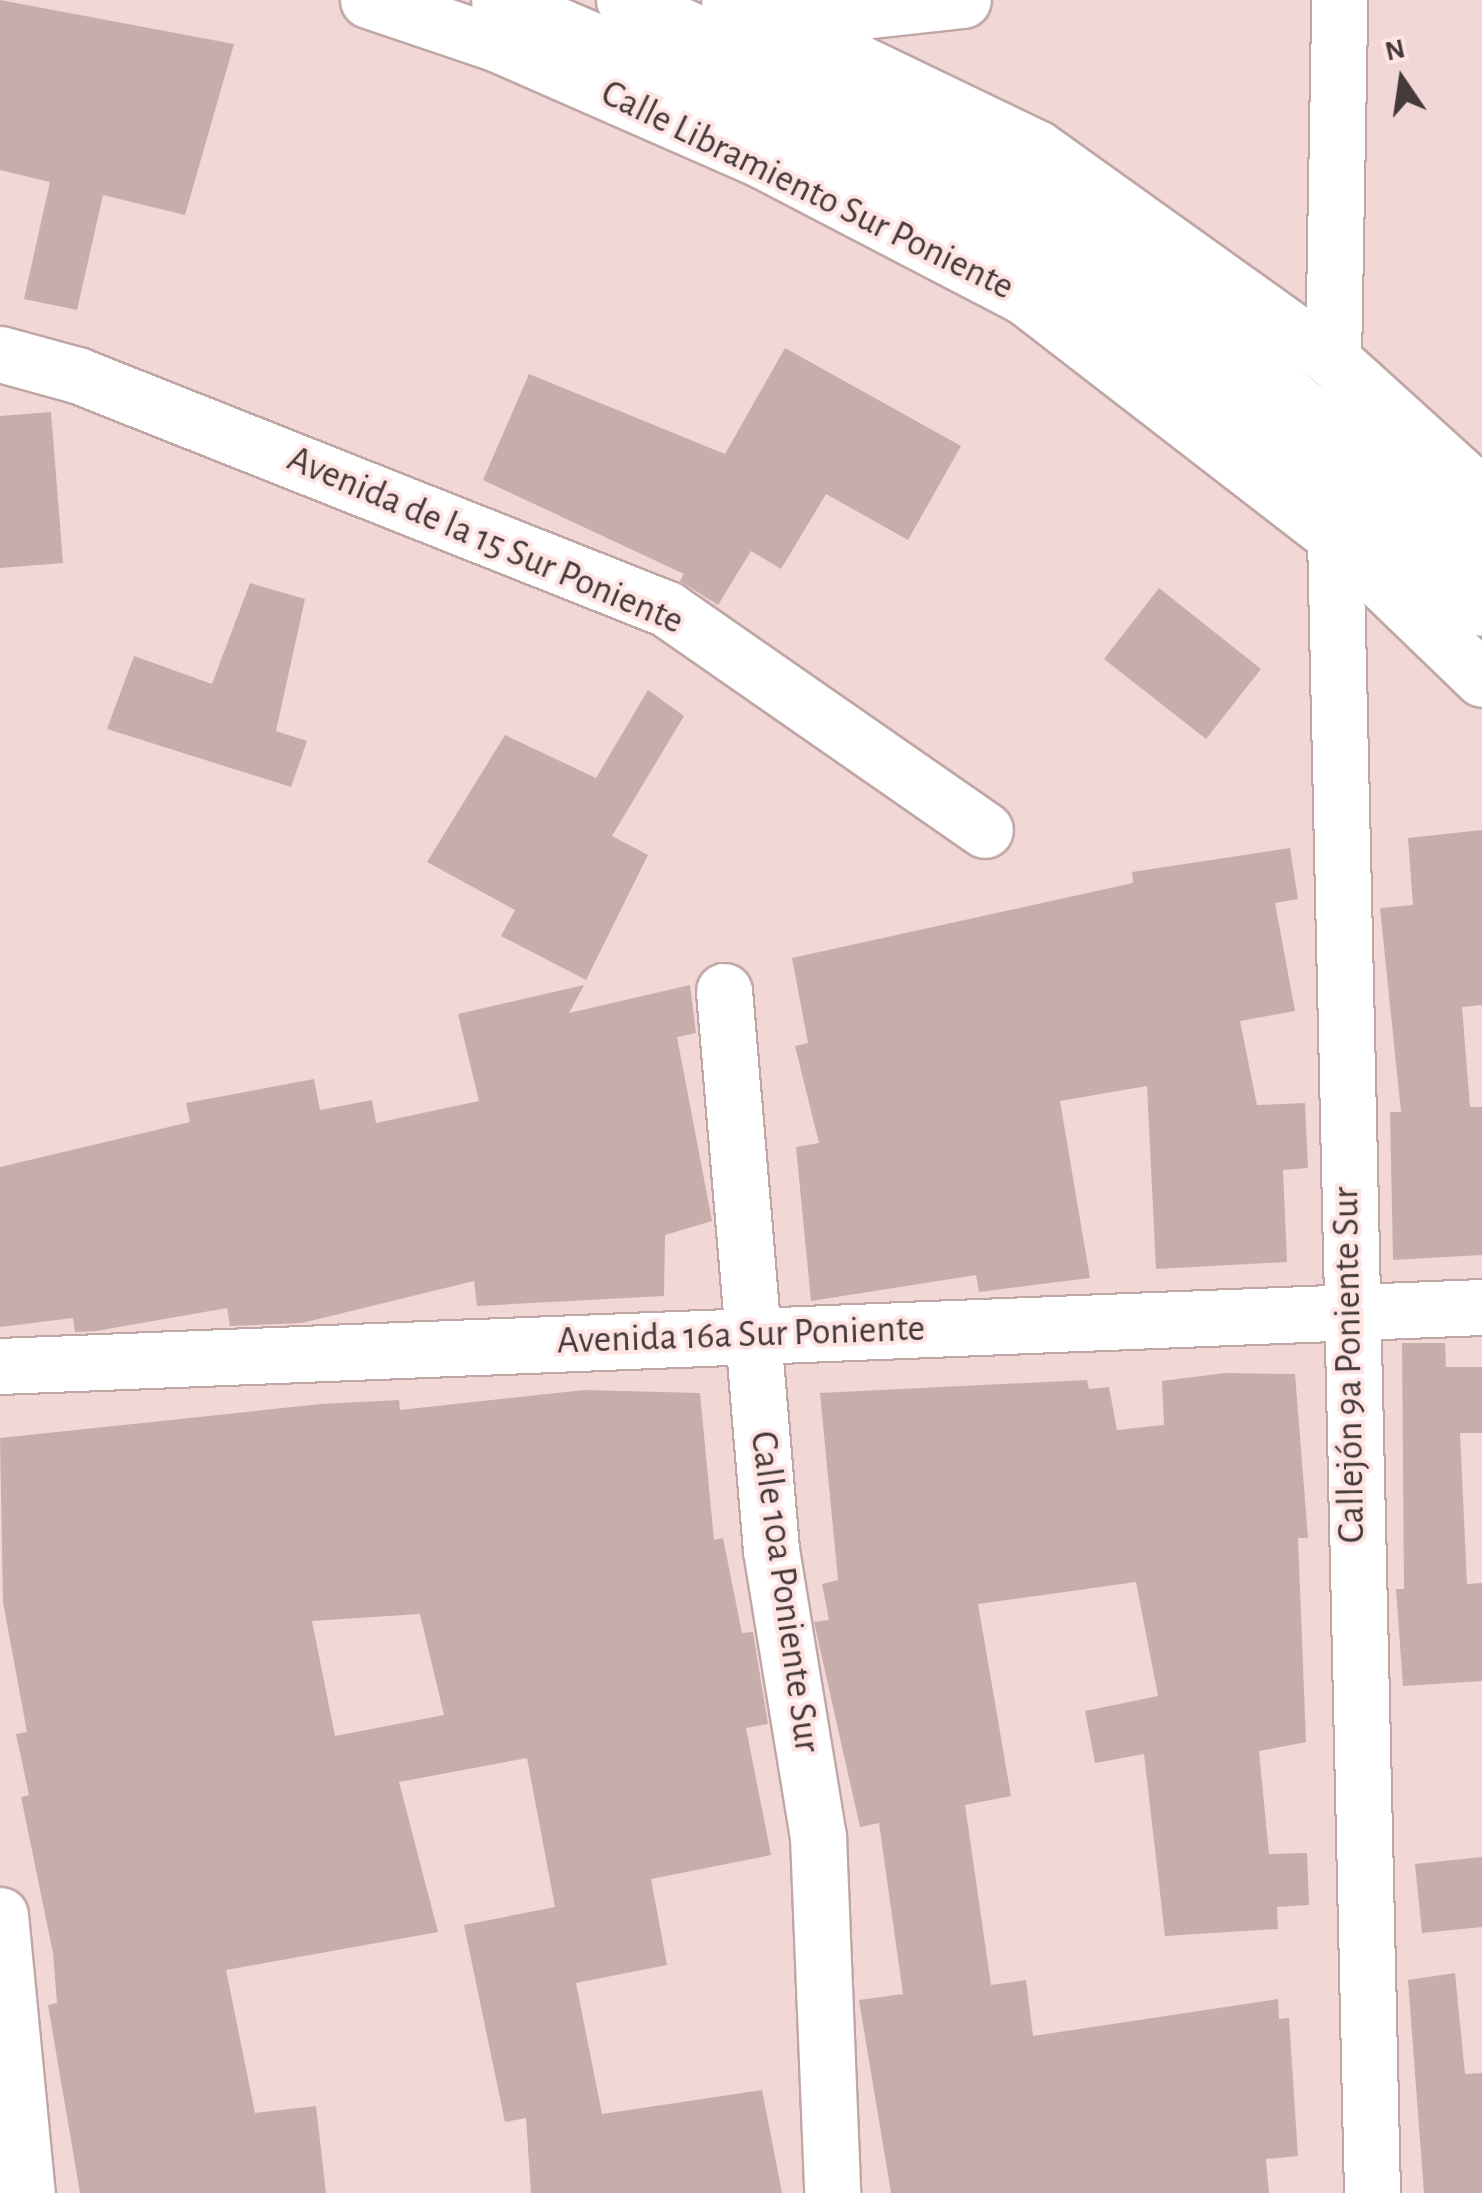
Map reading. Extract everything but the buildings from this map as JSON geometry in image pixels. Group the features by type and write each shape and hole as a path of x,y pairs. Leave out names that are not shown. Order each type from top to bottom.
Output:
{"street":[{"name":"Calle Libramiento Sur Poniente","path":"368,0 498,44 760,159 1024,297 1335,537 1482,679"},
{"name":"Calle Libramiento Sur Poniente","path":"499,0 864,157 1053,268 1482,608"},
{"path":"624,0 887,118 1106,252 1482,548"},
{"path":"750,10 964,0"},
{"path":"1333,360 1338,0"},
{"path":"750,10 1037,148 1333,360 1482,495"},
{"name":"Avenida de la 15 Sur Poniente","path":"0,354 95,382 667,609 985,830"},
{"name":"Callejón 9a Poniente Sur","path":"1335,537 1348,1312 1372,2193"},
{"name":"Calle 10a Poniente Sur","path":"724,991 771,1550 818,1836 832,2193"},
{"name":"Avenida 16a Sur Poniente","path":"0,1366 1482,1307"},
{"path":"0,1915 26,2193"}]}
